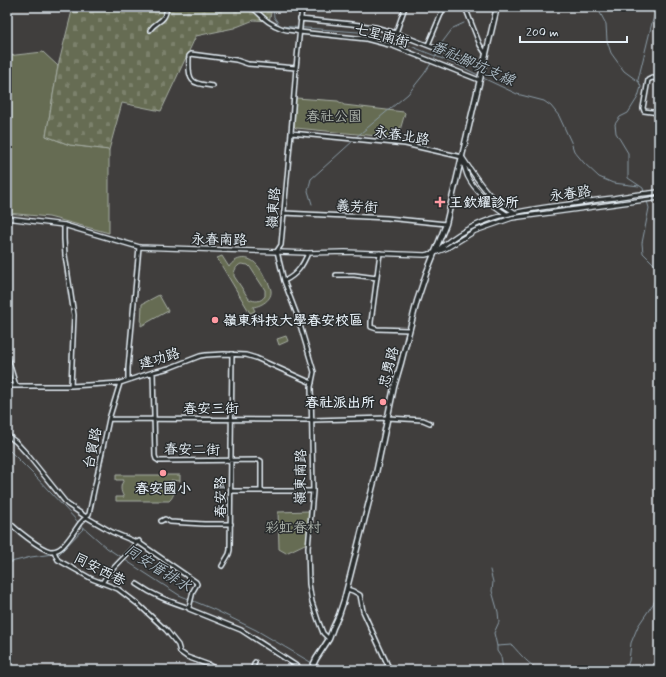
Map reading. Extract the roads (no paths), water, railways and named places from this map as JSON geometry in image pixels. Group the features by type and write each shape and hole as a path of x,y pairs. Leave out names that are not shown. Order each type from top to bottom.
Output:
{"main road":[{"path":"483,69 497,7"},
{"name":"忠勇路","path":"311,670 329,639 341,611 375,478 394,387 417,301 446,224 483,69"}],"street":[{"path":"150,30 154,25 163,20 167,7"},
{"name":"七星南街","path":"252,7 265,20 286,30 366,39 382,43 480,79"},
{"path":"302,7 300,21 375,27 428,45 483,69"},
{"path":"396,33 405,7"},
{"path":"428,45 444,7"},
{"path":"465,7 480,45 486,54"},
{"name":"嶺東路","path":"300,21 281,245 277,251 284,281 297,315 314,372 312,383"},
{"path":"213,86 195,83 192,81 189,71 189,56 191,54 236,60 248,64 296,68"},
{"path":"659,79 652,78 648,80 643,108 644,111 659,114"},
{"name":"永春北路","path":"291,133 405,144 462,157"},
{"path":"462,157 480,184 491,196 521,216"},
{"path":"462,157 468,177 475,188 494,206 512,218"},
{"name":"永春路","path":"506,214 548,206 659,192"},
{"name":"永春路","path":"512,218 657,199"},
{"name":"義芳街","path":"284,213 388,218 446,224"},
{"path":"434,253 446,242 471,227 486,220 506,214"},
{"name":"永春南路","path":"7,218 64,225 139,247 425,254 434,253 447,248 475,231 512,218"},
{"path":"64,225 65,247 74,315 71,386"},
{"path":"128,380 139,247"},
{"path":"284,281 297,273 308,252"},
{"path":"380,253 371,327 409,330"},
{"path":"336,275 354,275 377,278"},
{"name":"建功路","path":"7,386 71,386 120,383 206,355 232,354 246,355 256,358 312,383"},
{"name":"春安路","path":"222,566 230,554 232,354"},
{"path":"7,355 16,386"},
{"name":"春安二街","path":"153,372 156,459 159,461 259,460 261,461 261,491"},
{"name":"台貿路","path":"86,517 89,514 109,419 120,383"},
{"name":"嶺東南路","path":"312,383 313,491 308,548 309,584 312,602 318,620 323,633 329,639"},
{"path":"312,420 388,418 423,420 430,423"},
{"name":"春安三街","path":"109,419 312,420"},
{"path":"7,435 27,454 67,504 112,532 138,542 196,582 197,584 189,607"},
{"path":"230,491 313,491"},
{"path":"54,551 61,548 74,533 81,521 86,517"},
{"path":"161,521 166,519 170,522 231,524"},
{"name":"同安西巷","path":"7,520 39,546 47,550 54,551 58,560 86,576 118,589 139,605 166,630 178,645 180,652 187,657 218,670"},
{"path":"7,529 10,523"},
{"path":"102,583 108,574 138,542"},
{"path":"137,584 162,598 189,607 189,609 241,630 303,670"},
{"path":"347,589 360,595 363,611 390,670"},
{"path":"252,670 255,662"}],"waterway":[{"name":"番社腳坑支線","path":"273,7 274,17 280,26 358,32 385,37 460,66 478,75"},
{"path":"597,7 606,24 607,41 611,53 624,71 639,82 641,87 638,97 628,113 620,117 615,124 616,133 628,153 628,178 643,188 644,193"},
{"path":"638,80 657,7"},
{"path":"355,138 408,94 424,74 436,56 441,44 453,28 464,23"},
{"name":"番社腳坑支線","path":"483,78 517,94 544,101 551,106 559,116 574,151 599,177 613,183 639,186"},
{"path":"312,204 308,191 311,179 353,141"},
{"path":"647,201 649,208 642,243 643,253 658,268 659,271"},
{"path":"659,304 657,309 659,318"},
{"name":"同安厝排水","path":"7,448 79,523"},
{"name":"同安厝排水","path":"81,525 107,548 122,558"},
{"path":"57,554 59,554 84,528"},
{"path":"7,563 31,557 53,554"},
{"name":"同安厝排水","path":"125,560 179,595 215,610 256,630 312,663"},
{"path":"490,570 493,582 492,591 498,612 499,622 494,633 497,646 512,645 529,663 540,670"},
{"path":"625,670 629,661 631,643 638,626 655,601 659,588"},
{"path":"497,646 497,651 501,657 503,670"},
{"name":"同安厝排水","path":"315,665 323,670"}],"place":[{"name":"王欽耀診所","path":"440,202"},
{"name":"嶺東科技大學春安校區","path":"215,320"},
{"name":"春社派出所","path":"383,402"},
{"name":"春安國小","path":"163,473"}],"park label":[{"name":"春社公園","path":"334,116"},
{"name":"彩虹眷村","path":"293,527"}]}
